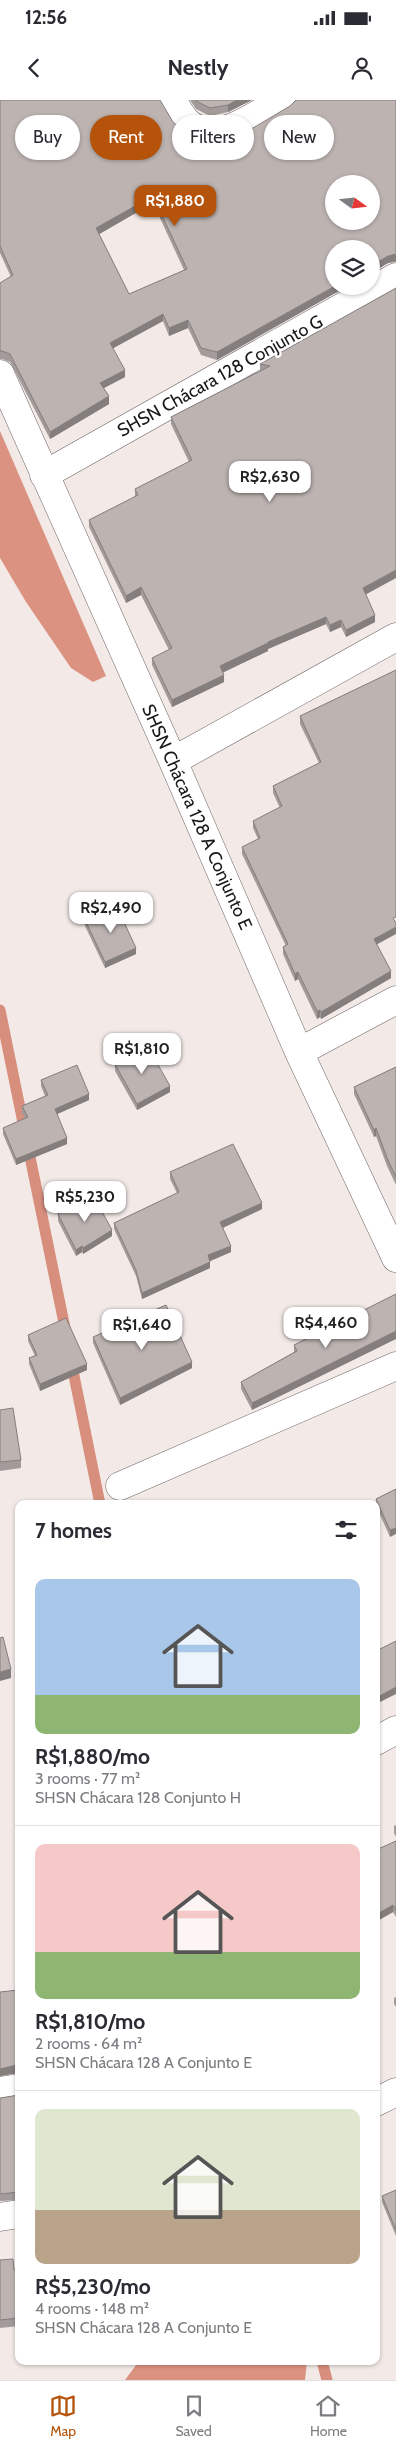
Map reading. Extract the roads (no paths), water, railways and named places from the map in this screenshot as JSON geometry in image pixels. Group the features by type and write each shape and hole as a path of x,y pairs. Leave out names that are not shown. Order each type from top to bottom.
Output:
{"street":[{"path":"172,100 185,120 202,132 217,133 282,100"},
{"name":"SHSN Chácara 128 Conjunto G","path":"44,476 396,277"},
{"name":"SHSN Chácara 128 A Conjunto E","path":"0,374 173,761 299,1052 396,1258"},
{"path":"173,761 396,637"},
{"path":"299,1052 396,1000"},
{"path":"120,1486 396,1366"},
{"path":"380,1739 396,1730"},
{"path":"0,2091 15,2089"},
{"path":"380,2100 396,2092"},
{"path":"0,2217 15,2215"}],"waterway":[{"path":"0,1010 66,1333"},
{"path":"71,1361 99,1500"},
{"path":"323,2365 327,2380"}]}
